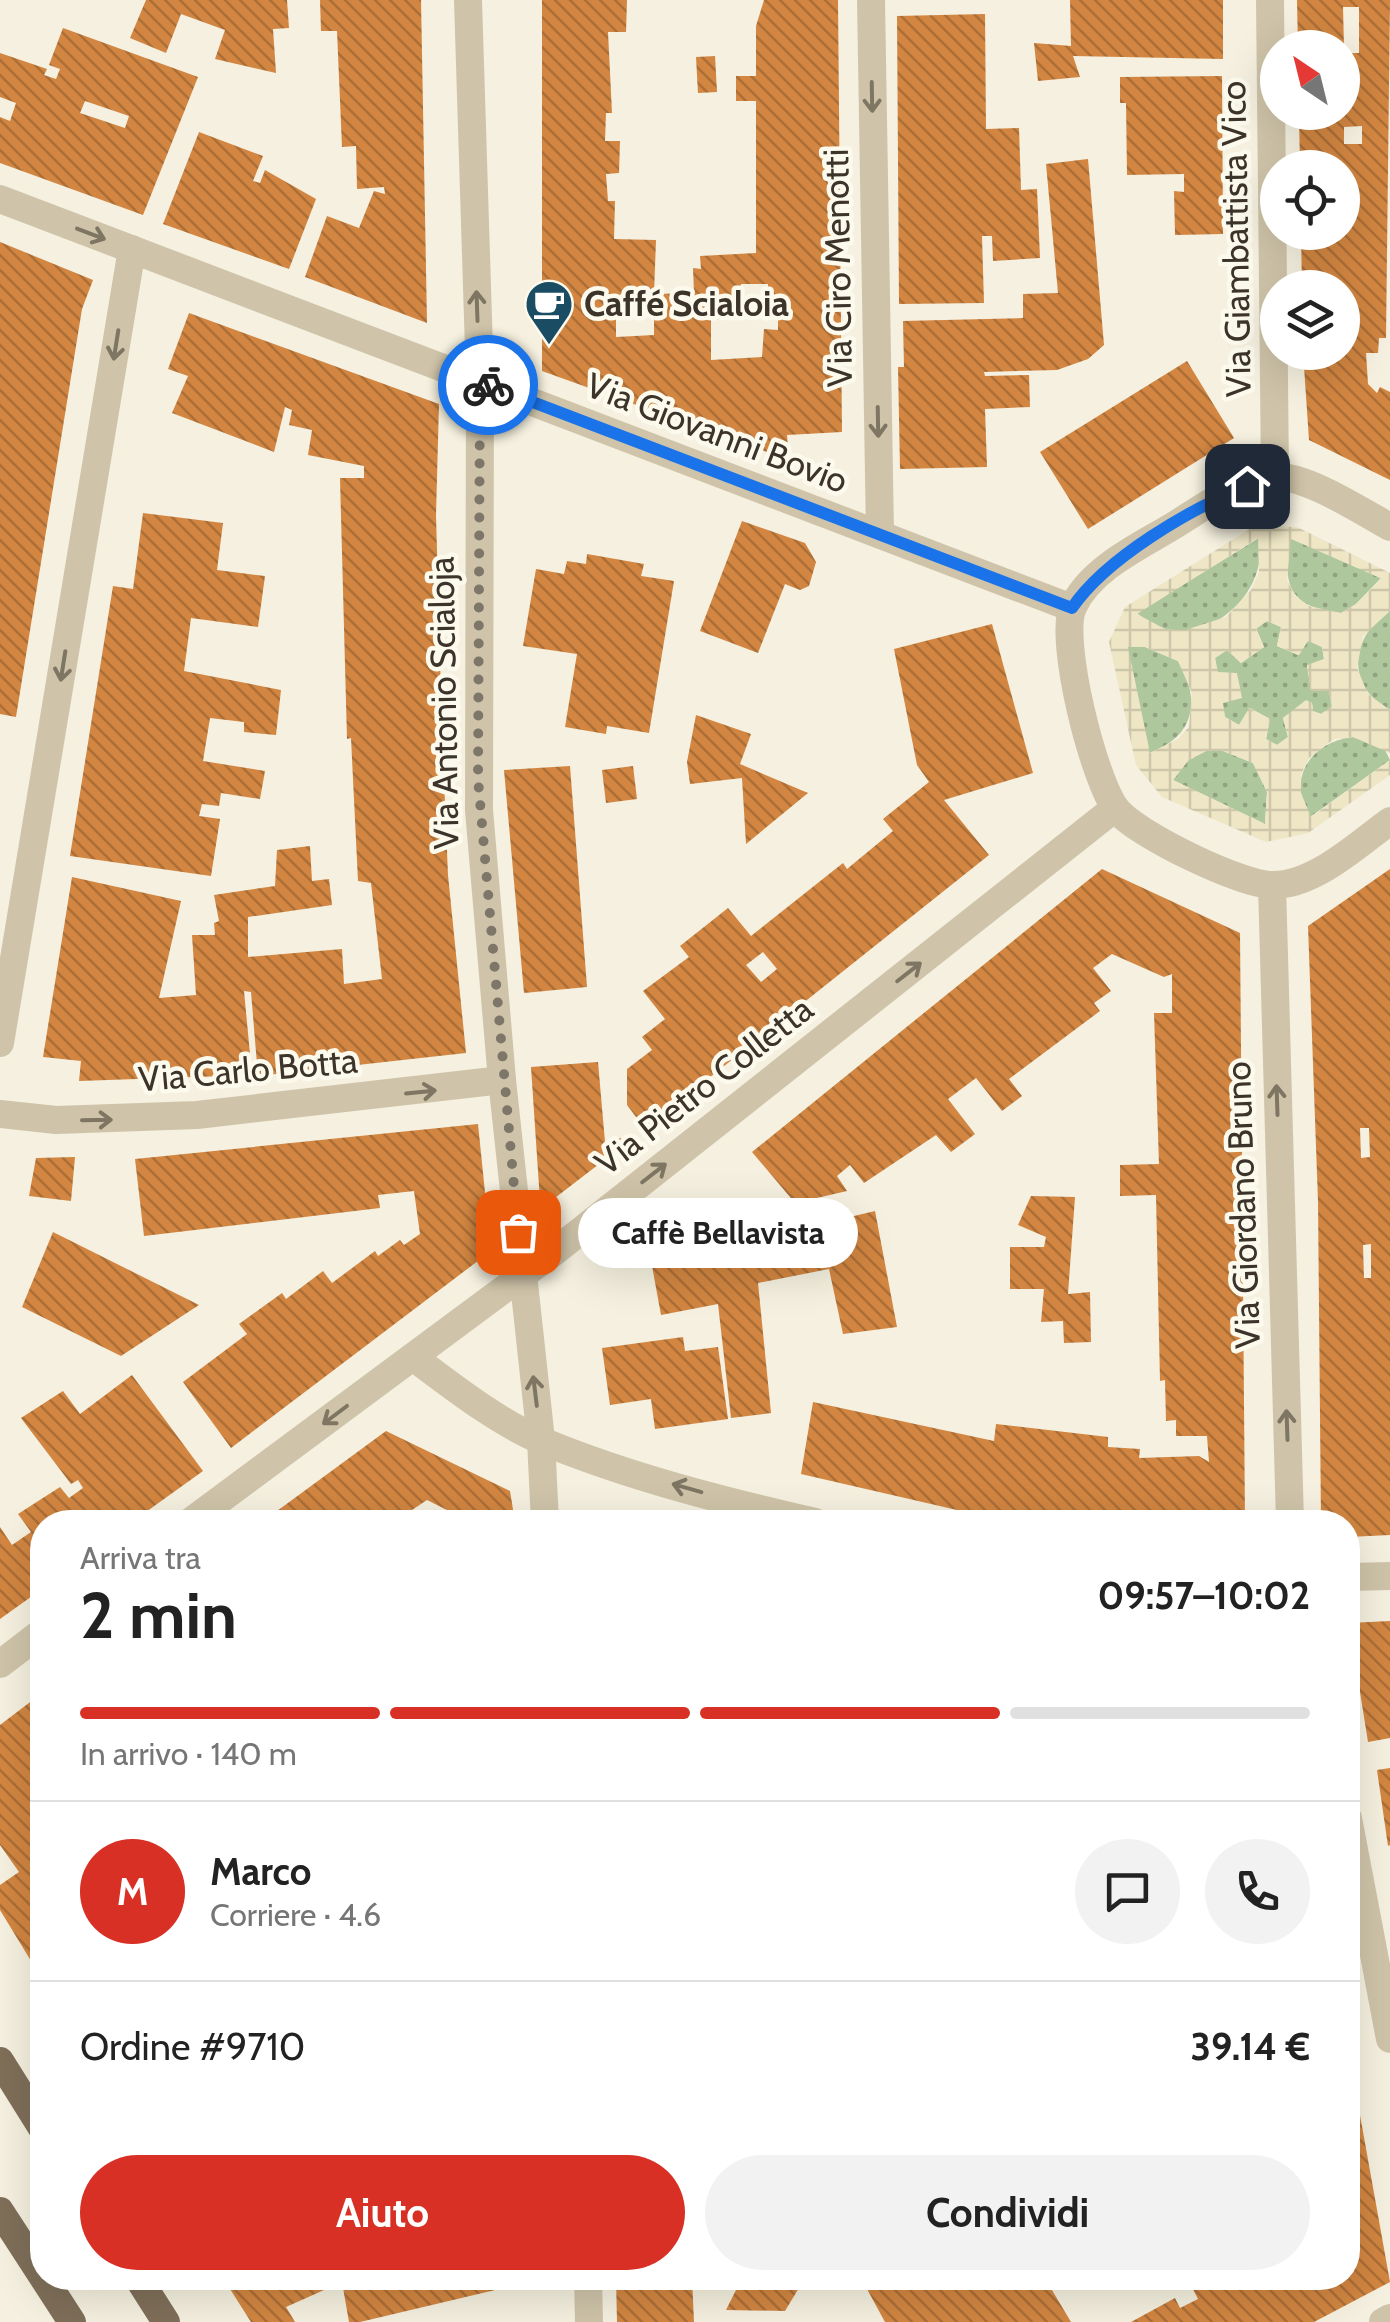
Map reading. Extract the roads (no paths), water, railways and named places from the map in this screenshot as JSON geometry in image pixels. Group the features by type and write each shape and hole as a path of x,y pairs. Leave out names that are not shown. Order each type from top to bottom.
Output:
{"main road":[{"path":"0,2061 30,2109"},
{"path":"0,2210 30,2257"},
{"path":"51,2290 72,2322"},
{"path":"146,2290 166,2322"}],"street":[{"name":"Via Antonio Scialoja","path":"468,0 480,382 476,748 502,1080 541,1440 544,1510"},
{"name":"Via Ciro Menotti","path":"871,0 880,534"},
{"name":"Via Giambattista Vico","path":"1270,0 1275,476"},
{"name":"Via Giovanni Bovio","path":"0,199 1072,608"},
{"path":"0,1043 132,249"},
{"path":"1390,526 1321,490 1275,476 1219,498 1092,578 1072,608 1068,641 1099,774 1115,808 1135,828 1241,877 1272,886 1324,867 1390,821"},
{"name":"Via Pietro Colletta","path":"206,1510 522,1276 1115,808"},
{"name":"Via Giordano Bruno","path":"1272,886 1290,1510"},
{"name":"Via Carlo Botta","path":"0,1114 56,1120 196,1115 502,1080"},
{"path":"413,1357 476,1402 541,1440 664,1482 770,1510"},
{"path":"1360,1577 1390,1576"},
{"path":"0,1664 30,1641"},
{"path":"1360,1881 1390,2039"},
{"path":"588,2290 589,2322"},
{"path":"1383,2322 1390,2318"}],"place":[{"name":"Caffé Scialoia","path":"549,346"},
{"name":"Caffè Bellavista","path":"518,1232"}]}
